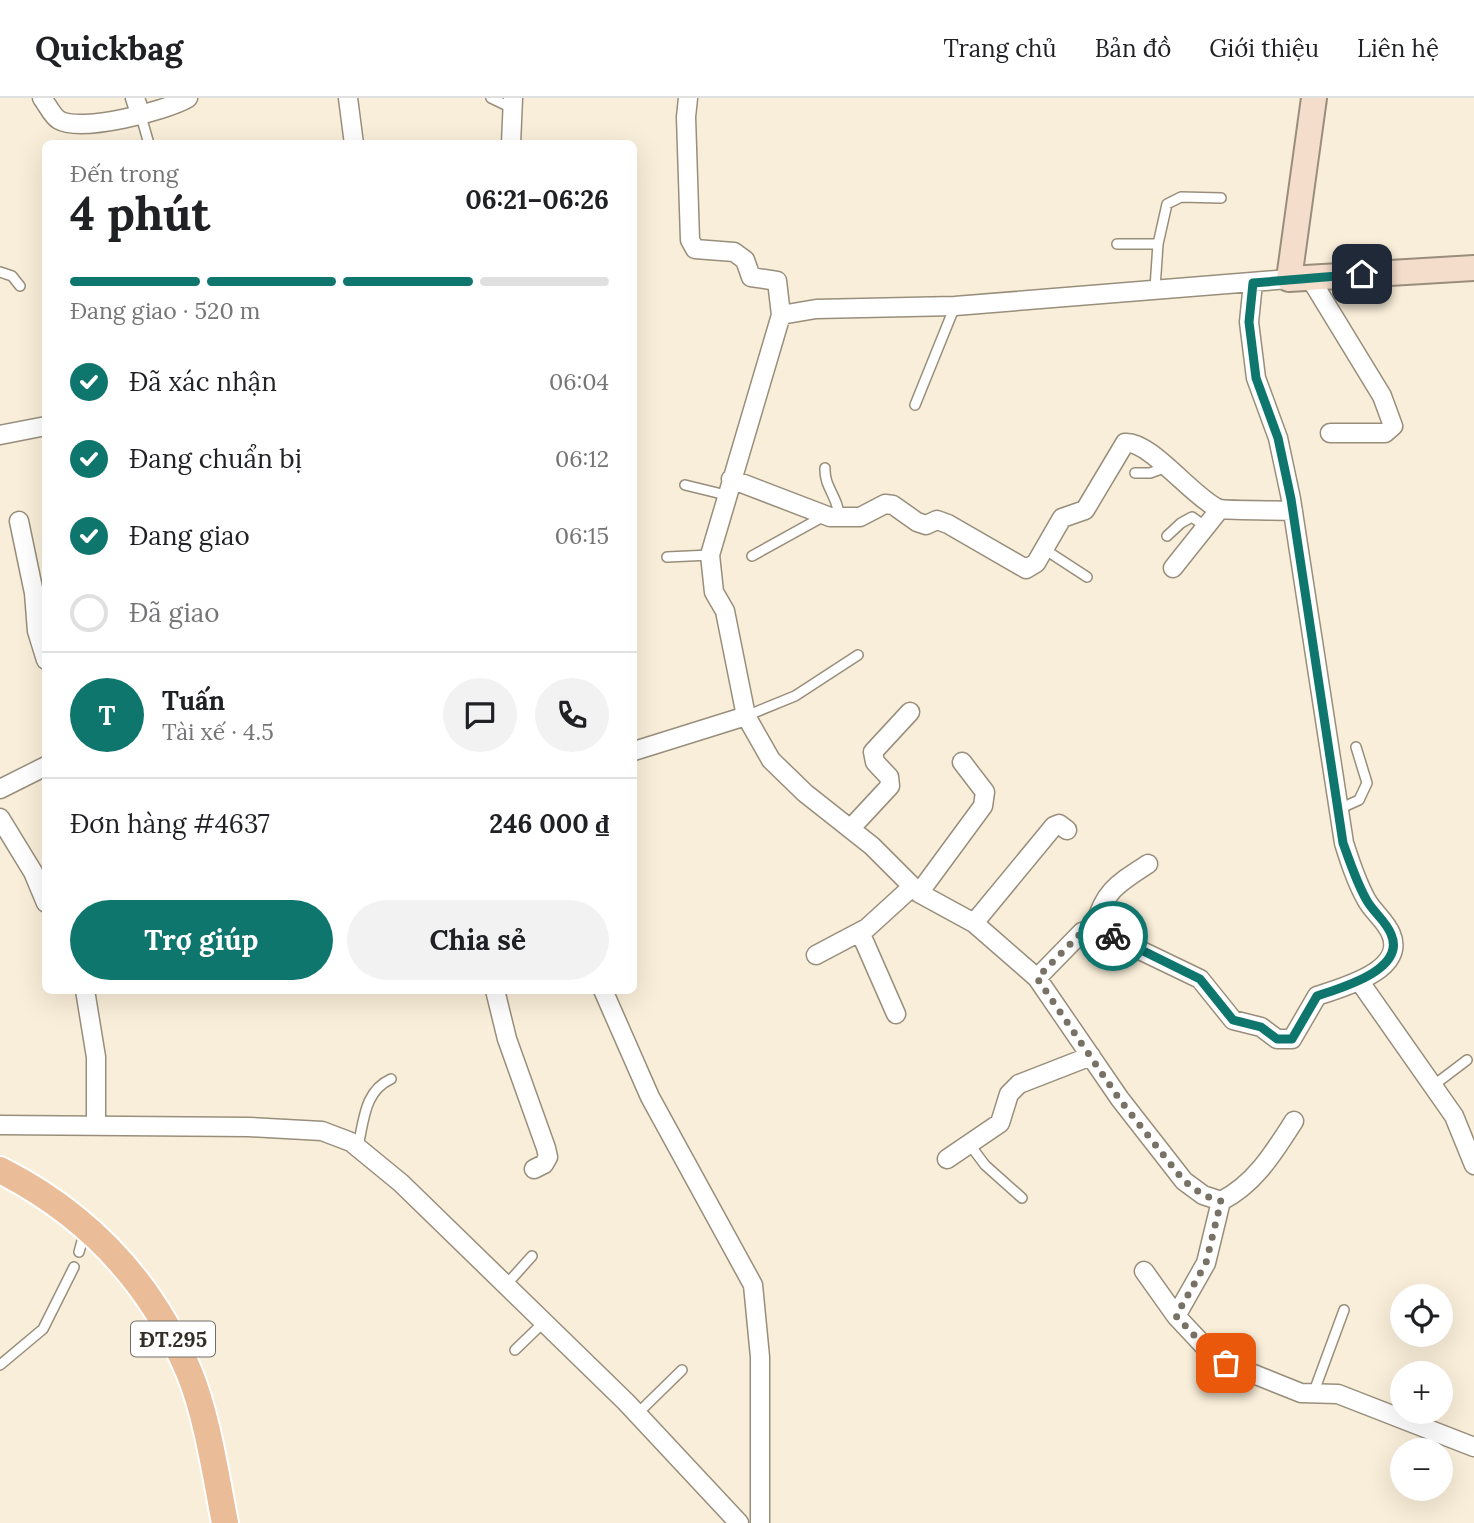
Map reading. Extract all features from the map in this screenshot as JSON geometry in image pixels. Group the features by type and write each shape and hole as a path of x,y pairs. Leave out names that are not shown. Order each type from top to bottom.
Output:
{"main road":[{"name":"ĐT.295","path":"0,1170 38,1190 86,1225 119,1259 160,1312 190,1374 225,1523"}],"street":[{"path":"42,98 58,120 69,122 129,120 188,98"},
{"path":"135,98 141,116"},
{"path":"348,98 353,140"},
{"path":"688,98 686,117 690,240 695,249 734,252 745,260 751,277 776,281 781,315 710,555 714,592 725,611 746,716 771,760 805,793 851,828 915,890 974,923 1037,978 1120,1100 1184,1181 1203,1195 1221,1201 1241,1191 1263,1167 1294,1121"},
{"path":"1314,98 1300,278 1382,396 1393,426 1385,433 1330,433"},
{"path":"511,140 513,103"},
{"path":"781,315 816,309 955,306 1156,288 1474,268"},
{"path":"1037,978 1082,932 1094,928 1200,979 1233,1020 1261,1027 1277,1039 1292,1039 1317,996 1360,982 1384,965 1394,946 1391,932 1367,901 1356,879 1343,843 1293,512 1278,438 1256,378 1249,322 1253,283"},
{"path":"0,435 42,427"},
{"path":"728,487 832,517 860,517 878,506 893,505 917,522 926,524 937,520 947,524 1026,569 1032,568 1062,518 1085,510 1121,446 1132,442 1147,448 1164,468 1220,509 1293,512"},
{"path":"1173,568 1220,509"},
{"path":"19,521 41,613 38,638 42,649"},
{"path":"851,828 890,786 889,777 875,762 873,752 910,712"},
{"path":"637,750 746,716"},
{"path":"816,955 860,932 915,890 983,806 985,792 962,762"},
{"path":"0,789 42,768"},
{"path":"0,818 28,862 42,893"},
{"path":"974,923 1054,826 1059,824 1067,830"},
{"path":"1094,928 1100,905 1111,890 1148,864"},
{"path":"860,932 896,1014"},
{"path":"1360,982 1454,1116 1474,1166"},
{"path":"86,994 96,1056 96,1124"},
{"path":"496,994 507,1039 548,1157 544,1164 534,1169"},
{"path":"605,994 650,1097 753,1284 760,1357 760,1523"},
{"path":"947,1159 1000,1123 1009,1094 1019,1084 1091,1056"},
{"path":"0,1125 96,1124 314,1131 337,1136 358,1146 401,1183 637,1414 739,1523"},
{"path":"1176,1316 1206,1263 1221,1201"},
{"path":"1144,1272 1176,1316 1206,1348 1226,1363 1288,1389 1313,1394 1338,1394 1474,1447"}],"lane":[{"path":"491,98 513,103"},
{"path":"141,116 148,140"},
{"path":"1156,288 1158,244 1167,204 1181,197 1221,198"},
{"path":"1117,244 1158,244"},
{"path":"0,272 12,276 20,286"},
{"path":"915,405 955,306"},
{"path":"752,556 832,517 839,505 825,482 825,468"},
{"path":"1135,473 1150,473 1164,468"},
{"path":"685,485 728,487"},
{"path":"1167,536 1192,517 1206,527"},
{"path":"1044,549 1087,577"},
{"path":"667,557 710,555"},
{"path":"746,716 795,696 858,655"},
{"path":"1337,810 1359,800 1365,792 1367,783 1356,747"},
{"path":"1434,1085 1467,1060"},
{"path":"358,1146 369,1099 375,1089 391,1079"},
{"path":"970,1145 985,1165 1022,1198"},
{"path":"79,1252 86,1225"},
{"path":"506,1285 532,1256"},
{"path":"0,1365 43,1329 74,1266"},
{"path":"1313,1394 1345,1310"},
{"path":"515,1350 544,1322"},
{"path":"637,1414 682,1370"}],"way so far":[{"path":"1113,936 1094,928 1082,932 1051,967 1037,978 1120,1100 1184,1181 1203,1195 1221,1201 1216,1234 1206,1263 1176,1316 1206,1348 1226,1363"}],"route":[{"path":"1113,936 1200,979 1213,991 1233,1020 1261,1027 1268,1035 1277,1039 1292,1039 1300,1029 1310,1003 1317,996 1360,982 1384,965 1394,946 1391,932 1367,901 1356,879 1343,843 1291,499 1278,438 1256,378 1249,322 1253,283 1362,274"}]}
